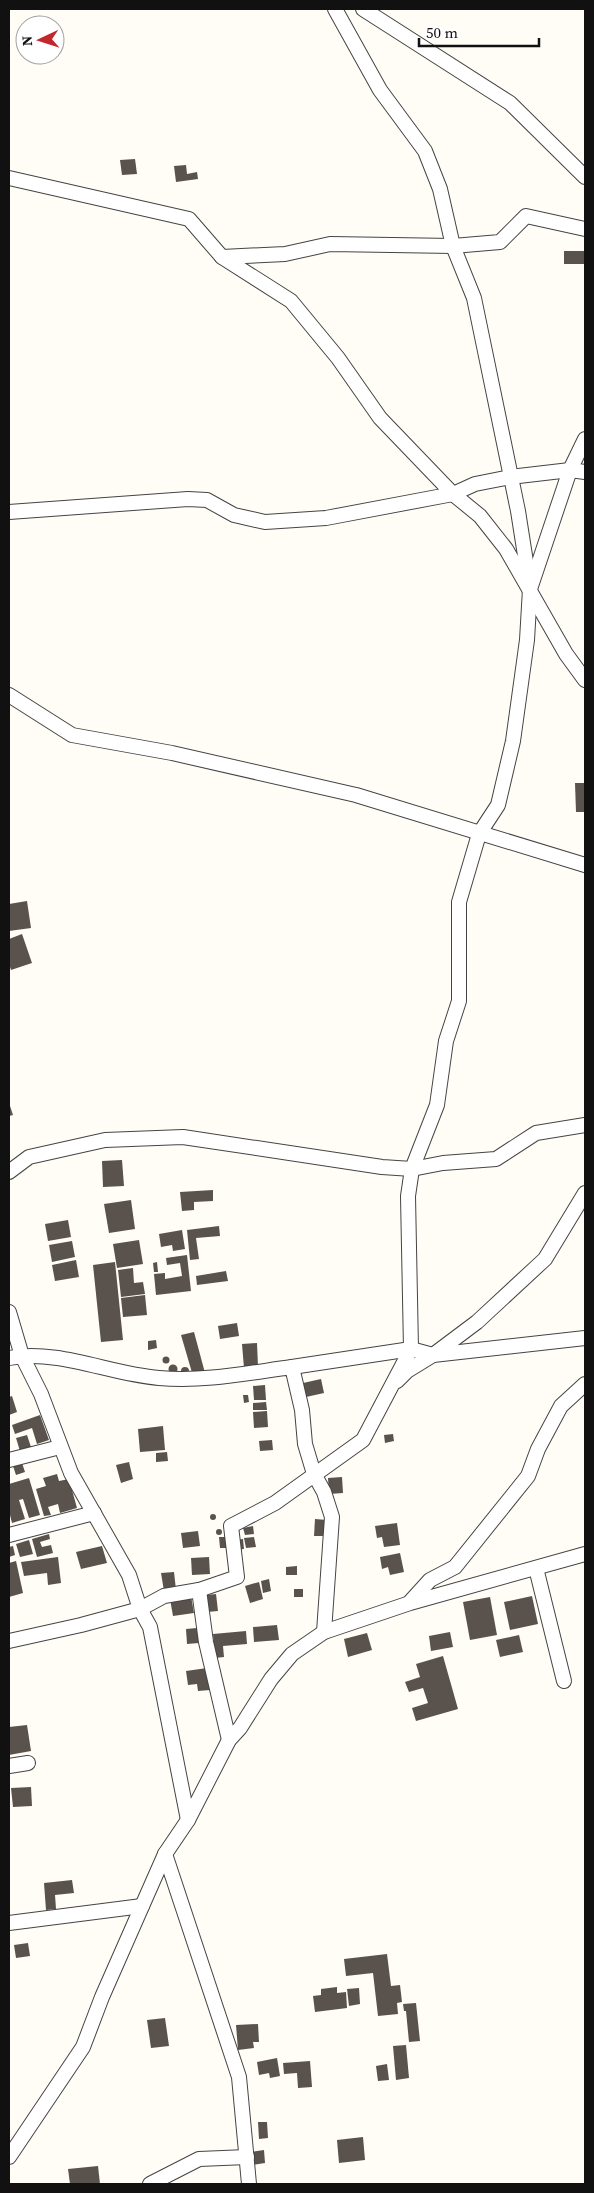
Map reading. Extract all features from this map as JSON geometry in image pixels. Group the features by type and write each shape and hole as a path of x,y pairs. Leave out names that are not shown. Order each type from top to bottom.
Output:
{"street":[{"path":"9,1641 140,1609 164,1596 199,1590 237,1577 231,1526 274,1503 363,1440 411,1349 408,1196 412,1169 437,1105 446,1041 458,1001 458,902 479,834 498,805 513,741 527,640 530,589 518,511 474,298 453,246 440,189 425,151 380,90 335,9"},
{"path":"363,9 510,104 585,177"},
{"path":"9,178 189,219 222,257 291,302 338,358 380,418 453,494 480,516 506,548 566,654 585,680"},
{"path":"222,257 285,254 330,244 453,246 500,242 526,216 585,229"},
{"path":"530,589 570,470 585,439"},
{"path":"9,512 188,499 207,500 234,515 265,522 326,518 453,494 475,484 510,477 570,470 585,472"},
{"path":"9,695 72,736 172,752 356,794 479,834 585,865"},
{"path":"9,1172 29,1157 105,1140 183,1138 279,1150 382,1167 412,1169 443,1163 496,1159 536,1133 585,1125"},
{"path":"389,1389 407,1371 433,1355 477,1322 545,1259 585,1193"},
{"path":"9,1312 16,1357 41,1394 71,1473 129,1575 140,1609 150,1627 188,1820"},
{"path":"16,1357 67,1360 167,1379 204,1380 411,1349 433,1355 585,1338"},
{"path":"292,1367 302,1410 305,1444 314,1474 324,1492 332,1517 324,1632"},
{"path":"410,1603 430,1580 455,1567 528,1476 538,1448 561,1406 585,1384"},
{"path":"9,1460 60,1447"},
{"path":"9,1535 94,1513"},
{"path":"9,2157 83,2047 165,1854 188,1820 229,1740 240,1728 271,1679 292,1654 324,1632 410,1603 585,1554"},
{"path":"536,1568 564,1681"},
{"path":"199,1590 206,1642 229,1740"},
{"path":"9,1766 28,1763"},
{"path":"165,1854 239,2076 249,2184"},
{"path":"9,1923 142,1906"},
{"path":"150,2184 199,2159 247,2158"}],"building":[{"path":"135,159 137,174 122,175 120,160"},
{"path":"186,165 187,174 197,172 198,179 176,182 174,166"},
{"path":"564,251 585,251 585,264 564,264"},
{"path":"575,783 585,783 585,812 576,812"},
{"path":"27,901 31,928 9,931 9,904"},
{"path":"22,934 32,963 11,970 9,964 9,939"},
{"path":"9,1103 13,1115 9,1116"},
{"path":"122,1160 124,1186 103,1187 102,1161"},
{"path":"213,1190 213,1201 194,1202 194,1210 182,1211 180,1192"},
{"path":"131,1200 135,1229 109,1233 104,1204"},
{"path":"68,1220 71,1237 48,1241 45,1224"},
{"path":"219,1226 220,1236 196,1238 199,1259 190,1260 187,1230"},
{"path":"182,1230 185,1249 173,1251 172,1245 161,1247 159,1234"},
{"path":"139,1240 143,1264 117,1268 113,1244"},
{"path":"72,1241 75,1257 52,1262 49,1245"},
{"path":"187,1255 191,1291 156,1295 154,1274 165,1273 165,1279 182,1276 180,1263 167,1265 166,1258"},
{"path":"76,1260 79,1277 55,1281 52,1265"},
{"path":"115,1262 123,1340 101,1342 93,1265"},
{"path":"157,1262 158,1272 154,1272 153,1263"},
{"path":"133,1268 134,1283 143,1282 145,1294 121,1297 118,1270"},
{"path":"226,1271 228,1281 197,1285 196,1276"},
{"path":"145,1295 147,1315 123,1317 121,1298"},
{"path":"237,1323 239,1336 220,1339 218,1326"},
{"path":"194,1332 205,1373 193,1376 181,1335"},
{"path":"156,1340 157,1348 148,1350 148,1341"},
{"path":"257,1343 258,1367 244,1368 242,1344"},
{"path":"166,1357 169,1360 166,1363 163,1360"},
{"path":"173,1364 178,1369 173,1374 168,1369"},
{"path":"185,1367 189,1371 185,1375 181,1371"},
{"path":"321,1379 324,1393 306,1397 303,1383"},
{"path":"265,1385 266,1400 254,1400 253,1386"},
{"path":"243,1395 248,1395 249,1402 244,1403"},
{"path":"12,1396 17,1412 9,1415 9,1397"},
{"path":"266,1402 267,1410 253,1410 253,1403"},
{"path":"267,1411 268,1427 254,1428 253,1412"},
{"path":"40,1415 49,1440 37,1444 32,1428 15,1434 12,1425"},
{"path":"163,1426 165,1450 140,1452 138,1429"},
{"path":"393,1434 394,1441 385,1443 384,1435"},
{"path":"27,1435 31,1447 20,1451 16,1438"},
{"path":"272,1440 273,1450 260,1451 259,1441"},
{"path":"167,1452 168,1461 156,1462 156,1453"},
{"path":"129,1462 133,1479 121,1483 116,1465"},
{"path":"22,1463 25,1472 16,1475 13,1466"},
{"path":"57,1474 59,1481 69,1479 77,1508 60,1513 58,1504 48,1507 51,1515 44,1516 36,1489 46,1486 43,1478"},
{"path":"342,1477 343,1493 329,1494 328,1478"},
{"path":"29,1478 40,1515 29,1518 23,1499 19,1500 25,1519 12,1523 9,1511 9,1484"},
{"path":"213,1514 216,1517 213,1520 210,1517"},
{"path":"315,1519 327,1520 326,1536 314,1536"},
{"path":"397,1523 400,1545 384,1547 382,1537 377,1538 375,1526"},
{"path":"253,1526 254,1534 245,1535 243,1528"},
{"path":"219,1529 222,1532 219,1535 216,1532"},
{"path":"198,1531 200,1546 183,1548 181,1533"},
{"path":"49,1534 50,1539 40,1542 42,1547 51,1545 53,1553 37,1557 32,1539"},
{"path":"219,1537 227,1537 228,1548 220,1548"},
{"path":"254,1537 256,1547 246,1548 244,1538"},
{"path":"243,1539 244,1549 235,1550 234,1540"},
{"path":"29,1540 33,1554 20,1557 16,1544"},
{"path":"13,1546 15,1555 9,1557 9,1547"},
{"path":"102,1546 107,1563 81,1569 76,1552"},
{"path":"400,1553 404,1572 390,1575 388,1567 382,1569 380,1557"},
{"path":"58,1557 61,1583 48,1585 47,1573 24,1576 21,1562"},
{"path":"209,1557 210,1574 192,1575 191,1558"},
{"path":"16,1561 23,1593 9,1597 9,1563"},
{"path":"297,1566 297,1575 286,1575 286,1567"},
{"path":"174,1572 176,1590 164,1591 161,1573"},
{"path":"269,1579 271,1591 263,1593 261,1581"},
{"path":"259,1582 263,1599 250,1603 245,1586"},
{"path":"294,1589 303,1589 303,1597 294,1597"},
{"path":"216,1594 218,1611 207,1612 206,1595"},
{"path":"191,1596 194,1613 173,1616 170,1599"},
{"path":"532,1596 538,1624 510,1630 504,1602"},
{"path":"490,1597 497,1635 470,1640 463,1602"},
{"path":"277,1625 279,1640 254,1642 253,1627"},
{"path":"197,1628 199,1643 187,1644 186,1629"},
{"path":"246,1631 247,1644 223,1646 224,1657 215,1658 213,1634"},
{"path":"450,1632 453,1647 431,1651 429,1636"},
{"path":"367,1633 372,1650 348,1657 344,1639"},
{"path":"519,1635 523,1652 500,1657 496,1640"},
{"path":"443,1656 458,1709 416,1721 412,1708 428,1703 423,1688 409,1692 405,1682 420,1677 416,1664"},
{"path":"207,1668 210,1690 198,1691 197,1684 188,1685 186,1671"},
{"path":"27,1725 31,1751 9,1755 9,1727"},
{"path":"31,1787 32,1806 13,1807 11,1788"},
{"path":"72,1880 74,1893 55,1895 56,1909 46,1910 44,1883"},
{"path":"28,1943 30,1956 16,1958 14,1945"},
{"path":"387,1954 391,1986 400,1985 402,2002 397,2003 398,2014 378,2016 373,1973 346,1976 344,1959"},
{"path":"337,1987 337,1993 346,1992 347,2008 315,2012 313,1996 321,1995 321,1989"},
{"path":"359,1988 360,2004 349,2006 347,1989"},
{"path":"416,2003 420,2041 409,2042 406,2011 404,2011 403,2004"},
{"path":"165,2018 169,2046 151,2048 147,2020"},
{"path":"258,2024 259,2042 253,2042 254,2048 238,2050 236,2025"},
{"path":"406,2045 409,2078 396,2080 393,2046"},
{"path":"277,2058 280,2076 270,2078 269,2073 259,2075 257,2062"},
{"path":"310,2061 312,2087 298,2088 297,2073 284,2074 283,2063"},
{"path":"387,2064 389,2080 378,2081 376,2066"},
{"path":"258,2122 267,2122 268,2138 259,2139"},
{"path":"363,2137 365,2160 339,2163 337,2140"},
{"path":"264,2150 265,2163 252,2165 250,2152"},
{"path":"98,2166 100,2184 70,2184 68,2169"}]}
